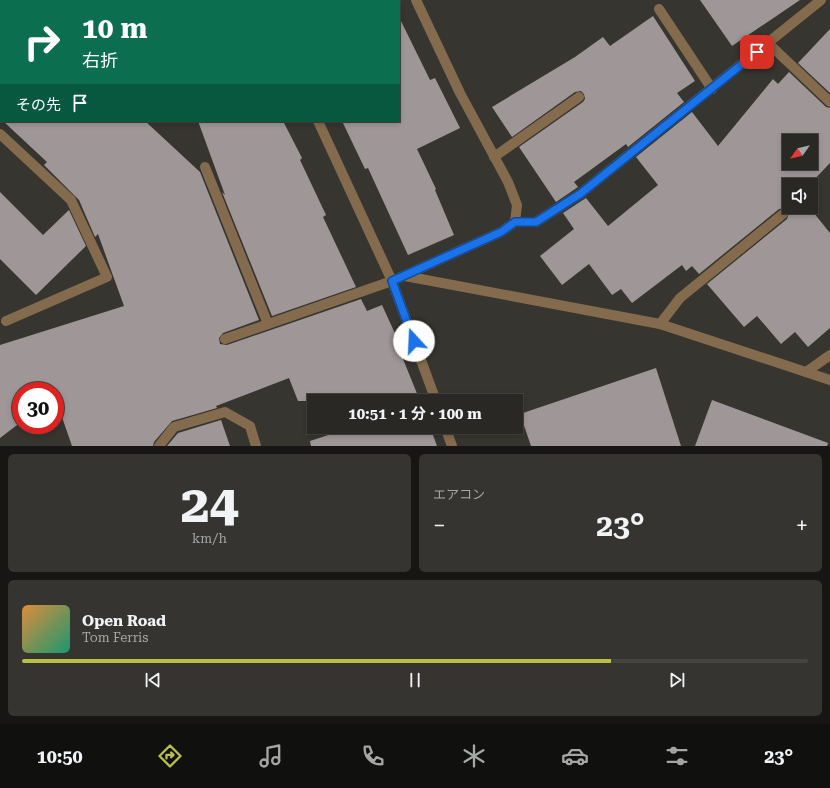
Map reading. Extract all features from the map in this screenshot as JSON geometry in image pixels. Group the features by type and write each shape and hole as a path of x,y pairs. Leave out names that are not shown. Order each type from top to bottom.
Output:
{"street":[{"path":"416,0 460,93 508,182 517,205 515,222"},
{"path":"225,339 405,276 501,232 515,222 536,222 580,194 821,0"},
{"path":"659,9 712,88"},
{"path":"768,43 830,102"},
{"path":"494,157 580,97"},
{"path":"318,122 392,281 433,394"},
{"path":"0,134 71,200 107,277 6,321"},
{"path":"205,167 268,324"},
{"path":"660,324 680,298 783,214"},
{"path":"405,276 660,324 830,380"},
{"path":"806,372 830,355"},
{"path":"159,446 174,427 225,412 250,426 256,446"},
{"path":"448,434 452,446"}],"building":[{"path":"700,0 800,0 732,46"},
{"path":"653,16 695,81 677,93 684,102 628,147 626,144 574,182 578,187 556,202 519,147 583,102 585,99 584,94 581,91 575,92 512,137 492,107 575,57 603,37 610,46"},
{"path":"400,19 430,80 435,78 460,128 417,149 436,189 435,190 454,235 408,255 368,168 365,169 342,122 400,122"},
{"path":"830,29 830,93 798,63"},
{"path":"789,72 826,107 830,108 830,163 816,178 782,178 782,208 779,209 699,274 692,266 686,271 682,265 632,303 621,289 612,295 589,264 562,285 540,256 574,229 563,213 586,198 608,226 658,185 636,157 692,112 718,146 773,79 778,84"},
{"path":"4,122 146,122 200,172 259,320 223,333 219,338 220,344 227,345 361,299 367,311 382,305 404,353 401,354 417,394 307,394 307,401 298,401 289,378 216,406 217,408 172,421 154,442 153,446 72,446 64,423 64,382 12,382 12,429 0,438 0,345 124,306 98,234 95,237 79,200 44,165 47,162"},
{"path":"198,122 284,122 302,158 300,160 326,215 323,217 356,287 272,316 222,192 225,195"},
{"path":"0,192 43,235 69,210 86,246 36,295 0,259"},
{"path":"789,214 815,214 830,233 830,328 808,347 795,332 781,344 757,316 744,327 707,284 787,219"},
{"path":"656,368 681,446 531,446 523,423 523,413"},
{"path":"712,400 828,443 827,446 695,446"},
{"path":"221,420 230,446 167,446 178,433"},
{"path":"332,434 433,434 437,446 311,446 310,441"}],"route":[{"path":"414,341 392,281 501,232 515,222 536,222 580,194 757,52"}]}
